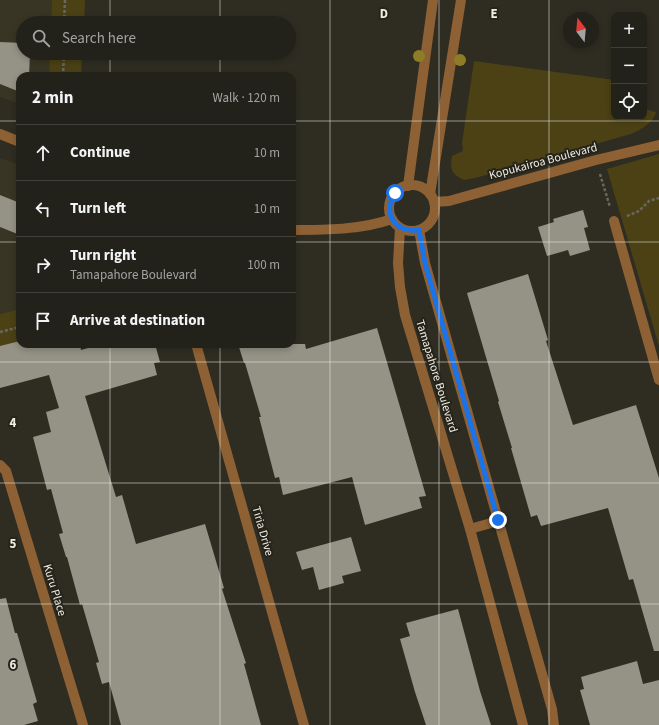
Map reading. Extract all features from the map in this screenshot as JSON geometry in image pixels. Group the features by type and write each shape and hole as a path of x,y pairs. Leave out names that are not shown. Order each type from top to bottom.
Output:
{"street":[{"path":"408,186 433,0"},
{"path":"432,198 461,0"},
{"path":"0,134 16,140"},
{"name":"Kopukairoa Boulevard","path":"432,198 450,201 596,160 659,145"},
{"path":"408,186 420,187 426,190 432,198 435,209 430,222 419,230 406,230 400,228 392,219 389,212 391,199 395,193 408,186"},
{"path":"296,230 352,228 392,219"},
{"path":"614,221 659,380"},
{"name":"Tamapahore Boulevard","path":"400,228 398,263 400,287 405,315 470,529 523,725"},
{"name":"Tamapahore Boulevard","path":"419,230 425,263 552,709 554,725"},
{"name":"Tiria Drive","path":"197,348 304,725"},
{"name":"Kuru Place","path":"0,465 6,471 83,725"},
{"path":"470,529 498,520"}],"path":[{"path":"64,16 65,0"},
{"path":"63,72 64,60"},
{"path":"596,160 614,221 639,211 649,201 659,198"},
{"path":"0,332 16,328"}],"shaded area":[{"path":"0,0 52,0 51,16 16,16 16,60 50,60 49,72 16,72 16,103 0,97"},
{"path":"52,0 85,0 84,16 51,16"},
{"path":"50,60 82,60 81,72 49,72"},
{"path":"474,61 611,80 611,120 647,120 647,110 656,112 655,116 650,122 643,128 631,134 464,180 456,176 451,168 452,156 463,151 462,143"},
{"path":"659,154 659,346 607,169"},
{"path":"0,158 16,164 16,310 0,314"},
{"path":"16,310 16,346 0,356 0,314"}],"building":[{"path":"0,42 16,43 16,60 30,60 29,72 16,72 16,90 0,84"},
{"path":"0,195 16,201 16,233 0,227"},
{"path":"583,210 588,227 584,228 590,250 570,256 568,250 547,256 538,227 554,222 553,219"},
{"path":"528,274 548,340 546,341 573,425 636,405 659,478 659,651 654,651 633,579 629,580 608,508 541,526 537,515 531,517 467,293"},
{"path":"377,328 426,496 419,497 422,508 365,525 352,477 283,495 279,477 275,478 259,417 261,417 239,348 296,348 296,344 305,344 306,349"},
{"path":"16,342 16,348 81,348 81,350 88,348 156,348 160,362 154,363 157,375 85,396 116,497 122,495 136,544 205,524 224,588 222,589 246,663 244,664 261,725 121,725 109,682 102,684 96,663 99,662 59,534 63,533 51,489 47,490 33,437 51,432 46,412 59,408 49,375 0,388 0,346"},
{"path":"351,537 361,571 342,576 344,583 319,590 313,567 302,570 296,552"},
{"path":"6,598 15,633 17,633 37,702 33,704 38,721 24,725 0,725 0,599"},
{"path":"458,609 480,691 491,725 426,725 415,692 400,639 410,636 406,623"},
{"path":"637,661 643,684 659,680 659,725 590,725 580,690 584,689 581,677"}],"route":[{"path":"395,193 391,199 389,212 392,219 400,228 412,231 419,230 425,263 498,520"}]}
